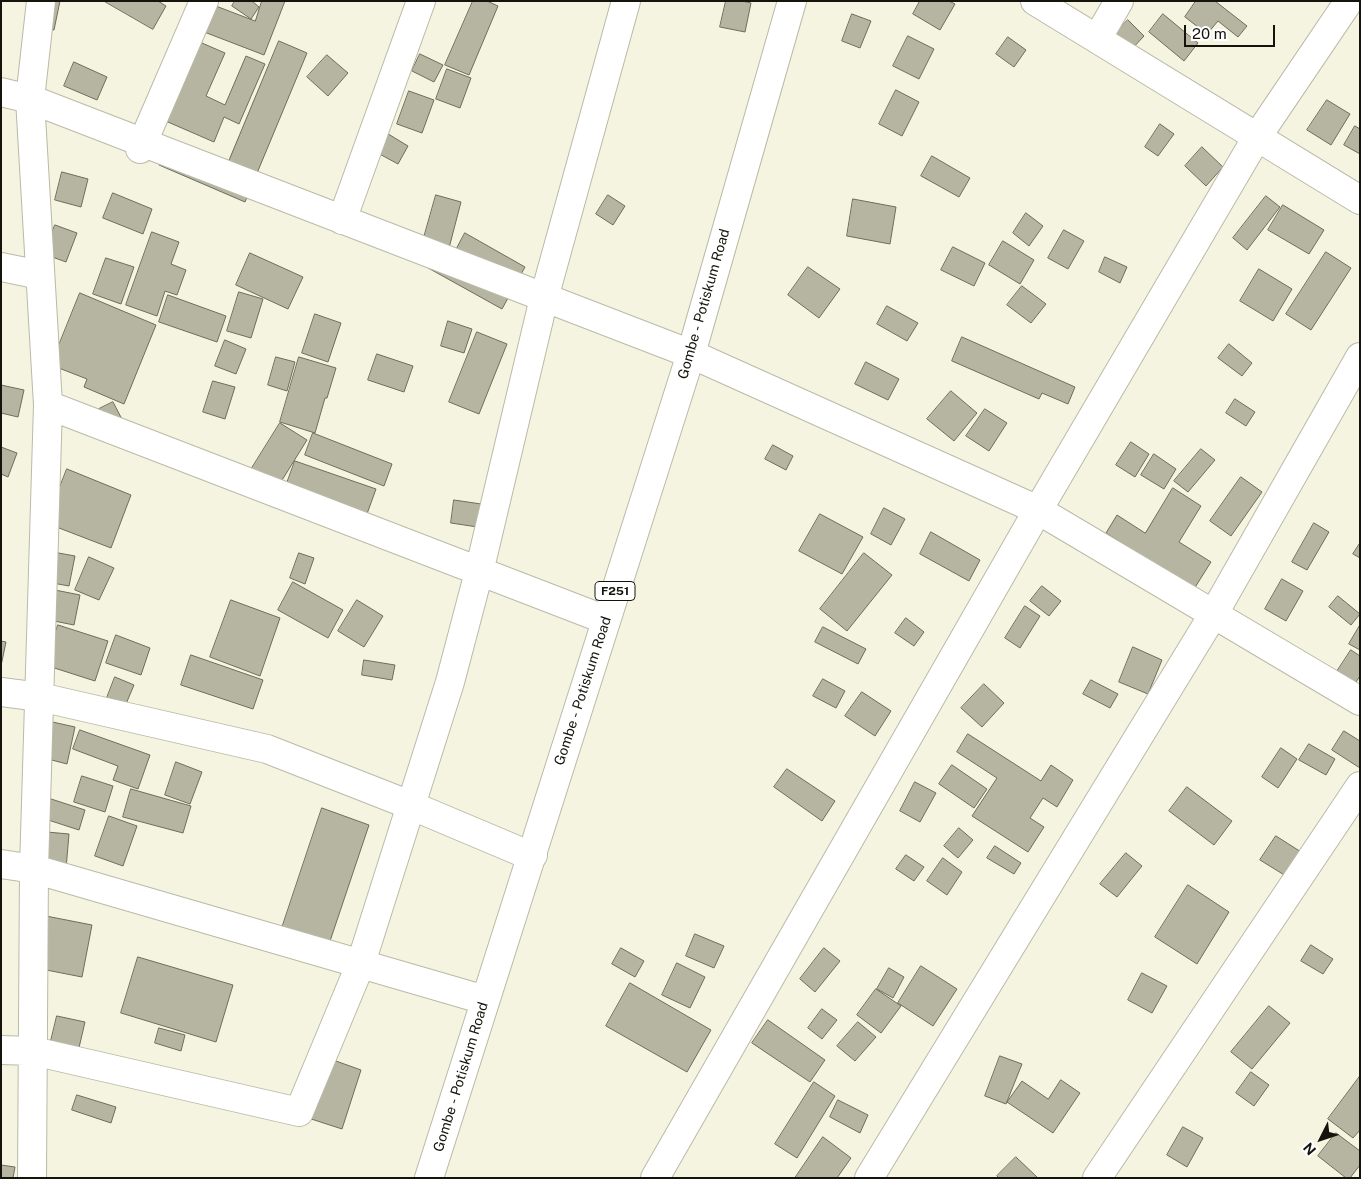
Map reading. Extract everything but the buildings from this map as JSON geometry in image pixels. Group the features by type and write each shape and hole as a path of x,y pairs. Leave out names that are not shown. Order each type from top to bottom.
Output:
{"street":[{"path":"32,1178 34,869 48,405 30,99 41,1"},
{"path":"142,146 204,1"},
{"path":"342,220 421,1"},
{"path":"1,1050 33,1051 299,1112 360,964 450,682 480,572 544,298 626,1"},
{"name":"Gombe - Potiskum Road","path":"429,1178 691,354 792,1"},
{"path":"1035,1 1360,200"},
{"path":"1097,39 1119,1"},
{"path":"655,1178 1038,510 1257,137 1349,1"},
{"path":"1,92 30,99 142,146 342,220 691,354 1038,510 1360,701"},
{"path":"1,267 40,275"},
{"path":"869,1178 1214,615 1360,357"},
{"path":"48,405 606,620"},
{"path":"1,692 40,697 267,749 410,805 532,856"},
{"path":"1097,1178 1360,786"},
{"path":"1,864 34,869 485,1000"}]}
